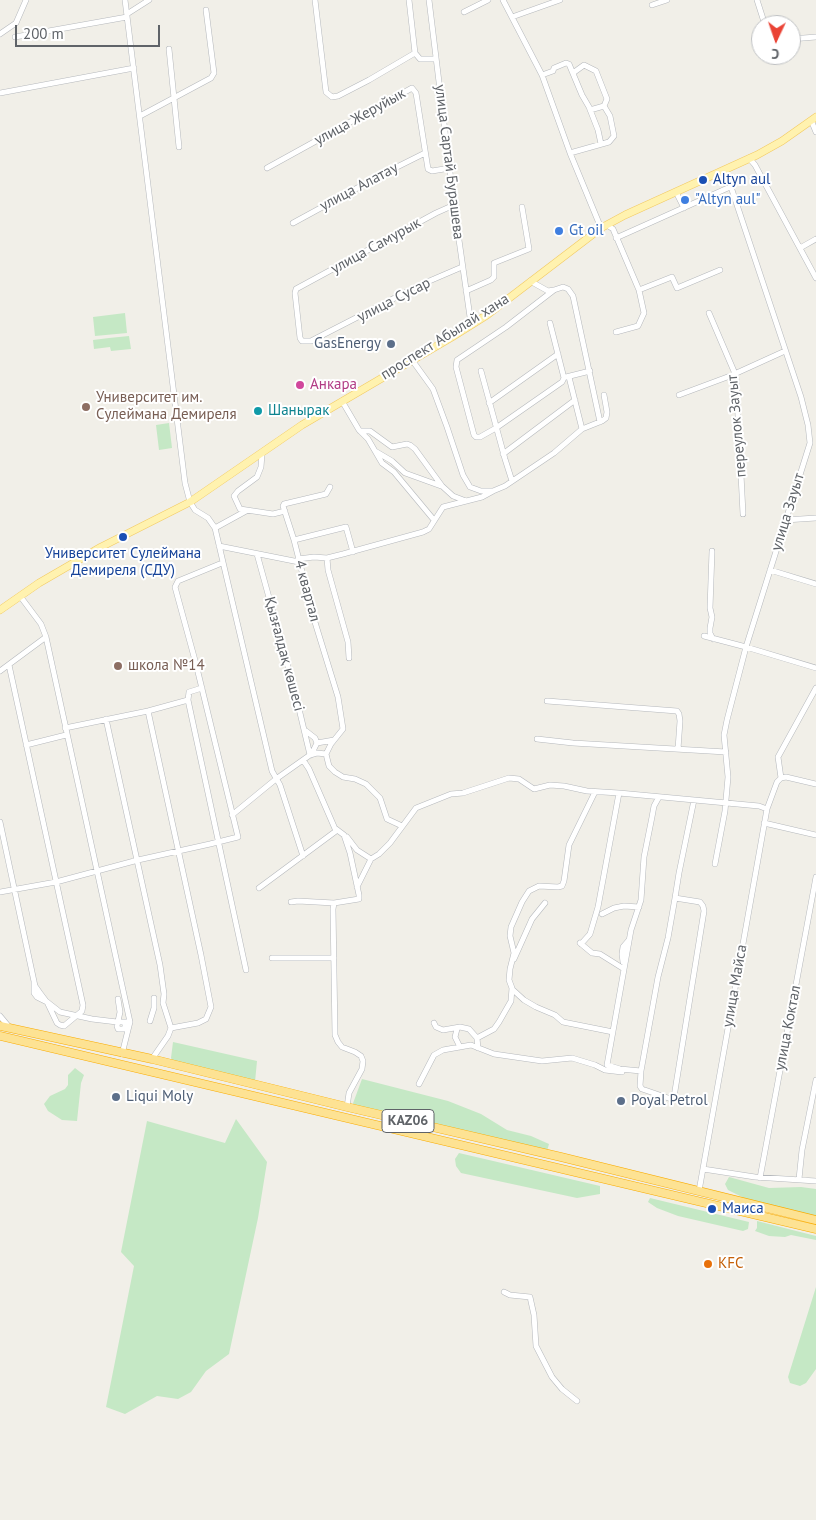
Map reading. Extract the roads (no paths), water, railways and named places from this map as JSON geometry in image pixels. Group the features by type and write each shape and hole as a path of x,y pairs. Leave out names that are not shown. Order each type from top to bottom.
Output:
{"highway":[{"name":"KАZ06","path":"0,1026 561,1157 816,1220"},
{"name":"KАZ06","path":"0,1036 816,1229"}],"main road":[{"name":"проспект Абылай хана","path":"0,610 39,583 101,546 190,502 302,425 471,324 501,304 604,226 749,158 782,141 814,119"}],"street":[{"path":"0,34 16,22 26,0"},
{"path":"125,0 185,483 190,502 195,510 208,518 215,528 272,771 280,785 304,856"},
{"path":"15,37 127,15 149,0"},
{"path":"315,0 326,92 332,97 338,96 369,80 415,53"},
{"path":"409,0 415,53 420,59 435,59"},
{"name":"улица Сартай Бурашева","path":"429,0 435,59 471,324"},
{"path":"464,12 488,0"},
{"path":"504,0 542,75 570,153 604,226 613,229 639,290 644,313 641,323 631,329 616,332"},
{"path":"512,17 560,0"},
{"path":"652,5 666,0"},
{"path":"757,0 762,15"},
{"path":"140,116 211,78 214,73 206,10"},
{"path":"801,38 816,37"},
{"path":"169,49 179,147"},
{"path":"542,75 566,63 569,64 590,110 601,144"},
{"path":"573,73 584,65 596,71 607,99 604,106"},
{"path":"0,93 134,68"},
{"name":"улица Жеруйык","path":"267,168 412,88 416,93 429,170 450,168"},
{"path":"570,153 609,142 614,136 610,116 604,106"},
{"path":"590,110 604,106"},
{"path":"814,119 816,132"},
{"name":"улица Алатау","path":"293,223 350,191 425,153"},
{"path":"749,158 755,165 816,278"},
{"name":"улица Зауыт","path":"716,864 726,803 728,777 724,735 727,720 746,647 810,443 801,397 725,169"},
{"path":"616,238 730,187"},
{"path":"676,192 684,208"},
{"name":"улица Самурык","path":"298,288 454,205"},
{"path":"466,291 491,280 494,276 494,263 530,249 522,207"},
{"path":"800,248 816,238"},
{"name":"улица Сусар","path":"298,288 295,292 300,338 305,342 326,334 420,285 462,267"},
{"path":"639,290 672,277 677,288 720,270"},
{"path":"530,281 548,291 564,287 573,296 600,422"},
{"path":"554,290 506,327 457,360 456,366 474,435 480,437 496,428 558,386 566,377 590,371"},
{"name":"переулок Зауыт","path":"709,313 735,373 744,514"},
{"path":"550,323 582,428"},
{"path":"679,395 785,351"},
{"path":"489,402 558,354"},
{"path":"412,360 433,389 463,475 470,487 480,491 493,491"},
{"path":"481,371 512,481"},
{"path":"219,546 299,560 314,557 327,558 423,532 429,528 443,507 482,497 512,481 554,453 582,428 606,418 607,412 604,395"},
{"path":"504,454 574,400"},
{"path":"342,401 382,463 394,472 434,520"},
{"path":"360,431 370,431 392,447 407,444 415,448 442,486 453,496 468,501"},
{"path":"375,452 392,461 400,470 406,487"},
{"path":"239,512 234,496 257,477 261,467 262,454"},
{"path":"400,470 442,486"},
{"path":"215,528 239,512 273,514 285,512 283,505 326,494 330,487"},
{"name":"4 квартал","path":"285,512 338,697 343,729 334,740"},
{"path":"785,520 816,518"},
{"path":"294,540 346,527 353,552"},
{"path":"712,551 710,608 712,617 710,633 713,639"},
{"name":"Қызғалдақ көшесі","path":"257,554 306,731 310,755"},
{"path":"327,558 328,570 348,642 350,658"},
{"path":"0,892 56,882 96,870 238,837 176,584 222,562"},
{"path":"770,570 816,584"},
{"path":"20,596 41,624 46,637 128,1022 122,1054"},
{"path":"704,636 816,668"},
{"path":"0,671 46,637"},
{"path":"0,822 34,981 57,1023 64,1026 82,1011 83,1005 8,665"},
{"path":"202,688 189,692 188,700 246,970"},
{"path":"816,688 778,757 779,780 786,777 816,784"},
{"path":"65,728 148,711 188,700"},
{"path":"547,701 677,710 679,714 678,749"},
{"path":"148,711 202,955 210,1007 206,1020 171,1028"},
{"path":"106,719 160,965 164,994 163,1003 171,1028 168,1036 152,1060"},
{"path":"306,731 311,734 317,743"},
{"path":"26,744 66,735"},
{"path":"538,739 726,752"},
{"path":"232,815 276,779 310,755 317,743 334,740"},
{"path":"334,740 326,754 329,766 343,777 355,779 366,784 380,798 387,819 402,826"},
{"path":"310,755 317,753 326,754"},
{"path":"304,760 336,829 357,850 371,859"},
{"path":"357,886 371,859 390,843 416,808 452,794 470,791 509,778 519,779 534,789 557,785 595,792 759,806 766,809"},
{"name":"улица Майса","path":"698,1191 766,809 779,780"},
{"path":"595,792 569,845 562,886 539,886 529,891 522,902 511,927 510,936 514,953 509,980 512,988 524,1000 555,1015 563,1022 613,1032"},
{"path":"619,793 598,907 590,934 581,943 592,952 600,954 624,967"},
{"path":"641,1071 620,1069 607,1065 632,922 639,907 644,857 653,810 659,797"},
{"path":"675,898 700,902 704,911 674,1097 671,1099 645,1091 640,1086 641,1071 694,800"},
{"path":"764,823 816,834"},
{"path":"259,888 333,834 336,829"},
{"path":"291,902 298,900 334,903 359,899 344,835"},
{"name":"улица Коктал","path":"760,1178 816,877"},
{"path":"334,903 335,1035 342,1047 356,1052 362,1061 362,1069 349,1093 347,1107"},
{"path":"512,962 532,919 545,903"},
{"path":"602,914 614,908 624,906 639,907"},
{"path":"272,958 334,958"},
{"path":"477,1038 494,1029 499,1022 510,1001 512,988"},
{"path":"154,1008 164,994"},
{"path":"118,998 120,1012 118,1022"},
{"path":"150,1021 154,1008 154,998"},
{"path":"47,1002 60,1012 128,1022"},
{"path":"0,1016 10,1028"},
{"path":"434,1023 443,1030 470,1029 477,1038 478,1048"},
{"path":"457,1029 455,1037 460,1047"},
{"path":"419,1084 434,1055 443,1050 471,1045 494,1054 542,1061 572,1058 605,1070 621,1072 632,1070"},
{"path":"799,1179 802,1150 816,1080"},
{"path":"703,1169 760,1178 816,1181"},
{"path":"504,1292 510,1295 530,1297 534,1315 536,1346 552,1377 562,1389 577,1401"}],"place":[{"name":"Altyn aul","path":"703,180"},
{"name":"\"Altyn aul\"","path":"685,200"},
{"name":"Gt oil","path":"559,231"},
{"name":"GasEnergy","path":"391,344"},
{"name":"Анкара","path":"300,385"},
{"name":"Университет им. Сулеймана Демиреля","path":"86,407"},
{"name":"Шанырак","path":"258,411"},
{"name":"Университет Сулеймана Демиреля (СДУ)","path":"123,537"},
{"name":"школа №14","path":"118,666"},
{"name":"Liqui Moly","path":"116,1097"},
{"name":"Poyal Petrol","path":"621,1101"},
{"name":"Маиса","path":"712,1209"},
{"name":"KFC","path":"708,1264"}]}
